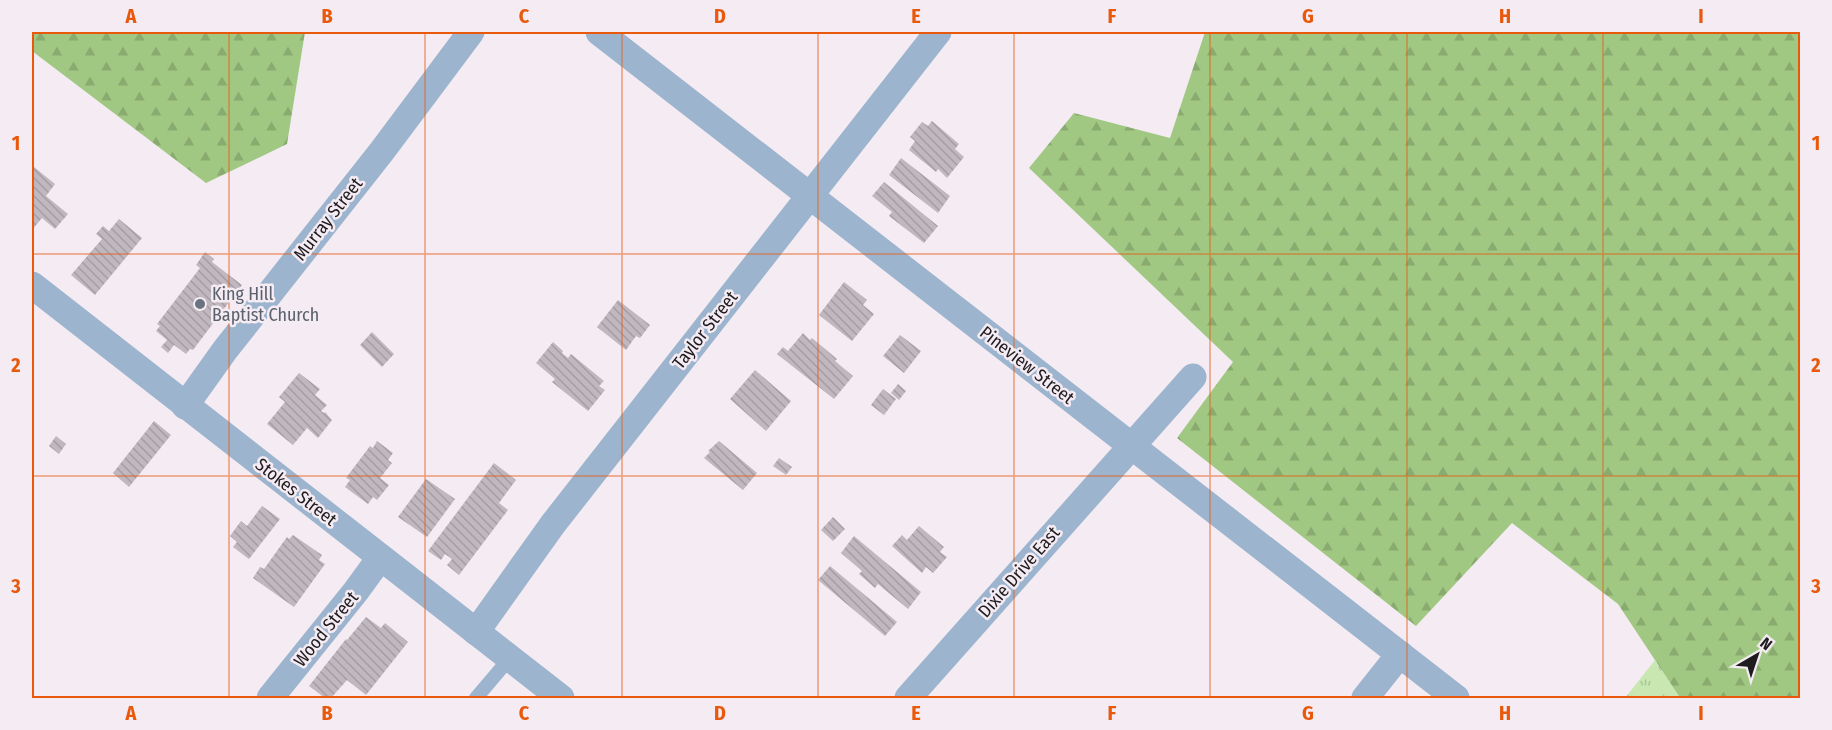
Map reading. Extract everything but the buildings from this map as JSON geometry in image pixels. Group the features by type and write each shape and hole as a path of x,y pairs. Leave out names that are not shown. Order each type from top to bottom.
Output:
{"street":[{"name":"Murray Street","path":"185,406 225,350 382,151 471,32"},
{"name":"Pineview Street","path":"599,32 1456,699"},
{"name":"Taylor Street","path":"476,632 553,524 938,32"},
{"name":"Stokes Street","path":"32,285 561,699"},
{"name":"Dixie Drive East","path":"908,699 1192,377"},
{"name":"Wood Street","path":"270,699 380,558"},
{"path":"1365,699 1400,654"}],"lane":[{"path":"476,699 510,658"}],"green space":[{"path":"32,32 305,32 287,144 206,183 32,51"},
{"path":"1205,32 1800,32 1800,698 1680,698 1618,604 1512,523 1416,626 1177,438 1233,362 1029,168 1074,113 1170,138"},
{"path":"1655,660 1680,698 1625,698"}],"place":[{"name":"King Hill Baptist Church","path":"200,304"}]}
